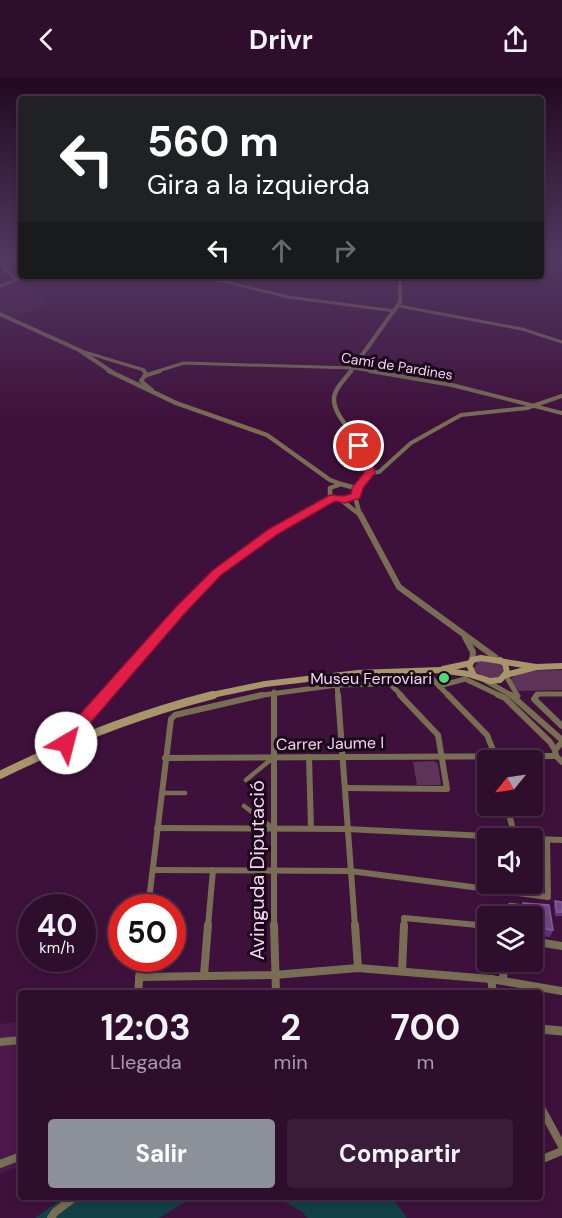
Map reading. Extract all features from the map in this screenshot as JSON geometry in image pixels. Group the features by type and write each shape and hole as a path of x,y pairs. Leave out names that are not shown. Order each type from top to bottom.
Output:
{"main road":[{"path":"438,670 471,662 479,657 536,667 562,666"},
{"path":"497,659 507,667 506,676"},
{"path":"471,662 470,667 474,675"},
{"path":"0,775 76,735 167,706 248,687 343,674 438,670 474,675 485,681 499,680 536,667"}],"street":[{"path":"394,312 338,389 333,402 368,462 369,473 355,496 361,517 399,587 497,659"},
{"path":"432,312 522,329 562,342"},
{"path":"0,314 79,350 114,374 188,408 267,435 319,472 357,490"},
{"name":"Camí de Pardines","path":"79,350 156,372"},
{"name":"Camí de Pardines","path":"144,376 184,363 353,368 452,385 562,413"},
{"path":"144,370 146,372 141,381 153,392"},
{"path":"329,489 369,473 379,472 411,443 461,415 537,406 562,396"},
{"path":"319,472 333,498 341,500 361,517"},
{"path":"341,500 355,496"},
{"path":"76,735 211,578 267,536 333,498"},
{"path":"460,632 472,648 474,655 471,662"},
{"path":"428,674 487,735 493,750"},
{"path":"506,676 523,702 562,741 555,753"},
{"path":"441,686 465,679 502,696 550,742 562,762"},
{"path":"485,681 523,702"},
{"path":"150,894 165,758 171,719 177,714 274,692 385,682 393,685 438,735 447,786 443,790 345,788"},
{"path":"337,685 358,968"},
{"name":"Avinguda Diputació","path":"274,692 273,975 276,990"},
{"path":"562,694 535,695 534,699 559,720 562,726"},
{"name":"Carrer Jaume I","path":"543,754 555,753"},
{"name":"Carrer Jaume I","path":"165,758 441,755 477,757"},
{"path":"246,780 274,757"},
{"path":"309,757 311,828"},
{"path":"161,793 185,793"},
{"path":"244,806 274,828"},
{"path":"157,828 311,828 477,836"},
{"path":"543,840 562,840"},
{"path":"547,840 548,909"},
{"path":"153,870 350,870 548,897"},
{"path":"204,975 213,870"},
{"path":"402,970 404,918 477,925"},
{"path":"543,943 562,946"},
{"path":"139,977 273,975 358,968 491,979 562,991"},
{"path":"138,990 140,972"},
{"path":"503,972 503,981"},
{"path":"491,979 493,990"},
{"path":"543,1029 562,1031"},
{"path":"0,1042 18,1040"},
{"path":"543,1111 562,1146"},
{"path":"543,1159 562,1151"},
{"path":"0,1164 18,1157"},
{"path":"51,1218 71,1200"}],"shaded area":[{"path":"3,312 27,312 13,317"},
{"path":"479,660 501,664 504,671 501,677 489,678 479,674 474,668"},
{"path":"562,670 562,690 519,691 510,680 527,671"},
{"path":"434,761 438,764 441,785 417,785 413,762"},
{"path":"18,1021 18,1167 0,1174 0,1024"},
{"path":"60,1200 188,1200 159,1218 35,1218"},
{"path":"281,1200 394,1200 407,1218 308,1218 301,1211"}],"building":[{"path":"555,901 562,902 562,912 557,912"},
{"path":"523,903 549,905 553,930 543,928 543,906 524,906"}],"place":[{"name":"Museu Ferroviari","path":"444,678"}],"route":[{"path":"66,743 78,738 75,732 79,725 180,610 217,572 273,532 333,498 345,500 356,496 360,484 369,476 368,462 359,446"}]}
